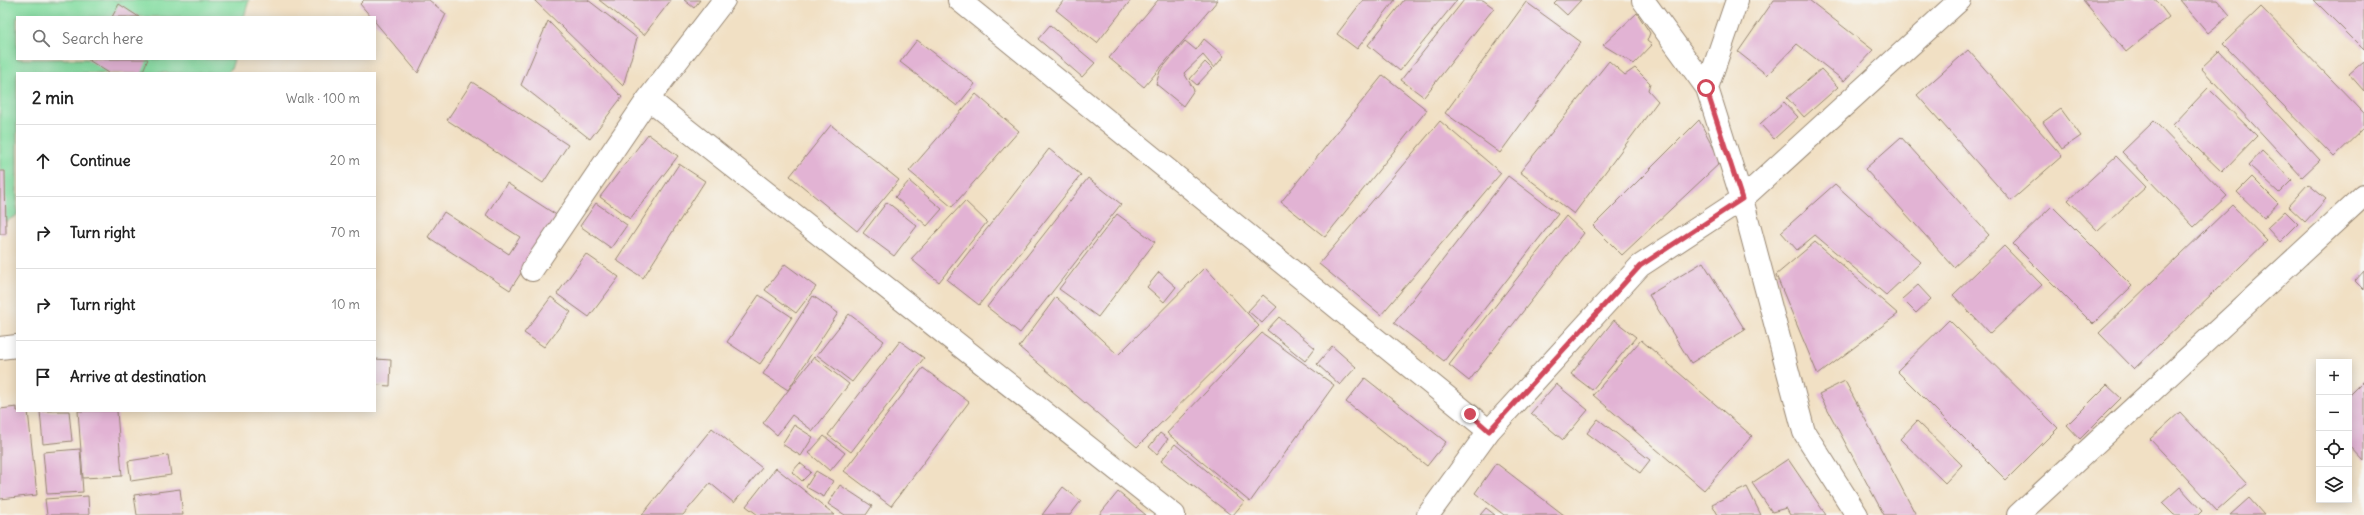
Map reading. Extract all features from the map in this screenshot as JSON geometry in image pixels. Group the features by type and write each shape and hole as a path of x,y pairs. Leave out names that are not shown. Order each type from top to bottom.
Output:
{"street":[{"path":"532,270 648,99 724,0"},
{"path":"959,0 1489,431"},
{"path":"1643,0 1706,88 1742,199 1804,432 1858,515"},
{"path":"1706,88 1738,0"},
{"path":"1428,515 1489,431 1640,266 1742,199 1960,0"},
{"path":"648,99 1174,515"},
{"path":"2018,515 2364,195"},
{"path":"0,348 16,346"}],"green space":[{"path":"0,0 249,0 244,16 16,16 16,60 234,60 231,69 227,72 16,72 16,216 0,225"}],"building":[{"path":"364,0 429,0 446,14 418,73 376,23 376,16 370,16 360,4"},
{"path":"534,0 588,0 637,38 623,86"},
{"path":"599,0 671,0 644,35"},
{"path":"684,0 700,0 694,8"},
{"path":"1064,0 1131,0 1097,43 1056,10"},
{"path":"1158,0 1218,0 1144,87 1109,58"},
{"path":"1363,0 1395,0 1357,49 1337,34"},
{"path":"1404,0 1457,0 1400,71 1368,45"},
{"path":"1464,0 1483,0 1494,8 1424,97 1401,80"},
{"path":"1557,0 1581,0 1567,15 1554,3"},
{"path":"1774,0 1809,0 1873,50 1844,81 1797,44 1767,75 1738,52"},
{"path":"2083,0 2156,0 2169,17 2126,52"},
{"path":"2180,0 2217,0 2230,15 2208,33"},
{"path":"2314,0 2364,0 2364,50"},
{"path":"1526,2 1581,42 1500,153 1445,113"},
{"path":"119,4 137,16 113,16"},
{"path":"2261,7 2364,113 2364,128 2334,157 2223,44"},
{"path":"1637,13 1650,33 1647,41 1652,45 1634,64 1603,45"},
{"path":"548,21 622,97 590,139 521,85"},
{"path":"1050,25 1095,63 1082,77 1038,39"},
{"path":"1204,39 1224,56 1214,68 1203,55 1184,73 1194,90 1183,106 1156,84 1160,71 1185,41 1196,50"},
{"path":"917,40 975,84 957,106 900,62"},
{"path":"1968,50 2062,156 2011,201 1917,95"},
{"path":"2219,51 2320,160 2302,177 2201,68"},
{"path":"89,60 148,60 142,72 107,72"},
{"path":"1609,61 1625,75 1635,68 1650,83 1648,90 1658,101 1574,214 1520,172"},
{"path":"2364,61 2364,91 2349,74"},
{"path":"1205,62 1212,69 1197,85 1190,79"},
{"path":"1821,69 1838,87 1804,117 1787,98"},
{"path":"1383,75 1427,110 1325,237 1281,202"},
{"path":"472,82 568,145 543,183 447,120"},
{"path":"2208,88 2257,136 2222,172 2173,125"},
{"path":"976,94 1019,131 952,207 909,171"},
{"path":"1784,102 1798,117 1774,139 1760,124"},
{"path":"2061,109 2081,136 2062,149 2043,122"},
{"path":"1699,120 1721,162 1622,255 1593,226"},
{"path":"1440,121 1501,173 1381,315 1319,264"},
{"path":"2154,121 2227,196 2194,227 2122,152"},
{"path":"831,125 899,180 857,231 790,176"},
{"path":"648,134 678,156 630,219 600,197"},
{"path":"1901,137 1989,235 1954,267 1865,169"},
{"path":"1049,149 1081,175 979,305 947,280"},
{"path":"2262,151 2292,180 2279,193 2249,165"},
{"path":"2116,156 2146,187 2098,231 2068,200"},
{"path":"679,164 705,181 643,278 616,260"},
{"path":"0,171 5,171 6,234 0,234"},
{"path":"1508,176 1558,214 1444,361 1394,323"},
{"path":"2252,177 2278,203 2264,218 2237,192"},
{"path":"1088,178 1121,204 1020,333 987,307"},
{"path":"909,181 942,209 927,226 895,197"},
{"path":"507,183 558,216 510,290 428,237 444,212 509,254 520,237 486,215"},
{"path":"1835,184 1921,262 1886,295 1815,235 1797,250 1781,232"},
{"path":"2308,184 2326,199 2305,222 2288,206"},
{"path":"965,201 987,222 939,282 911,259"},
{"path":"887,202 917,226 894,256 863,233"},
{"path":"596,203 627,225 611,248 580,226"},
{"path":"2232,205 2267,241 2134,369 2099,333"},
{"path":"2052,206 2132,286 2093,324 2013,244"},
{"path":"2285,211 2298,224 2280,242 2267,228"},
{"path":"1117,214 1155,242 1098,317 1059,289"},
{"path":"1566,216 1584,233 1469,381 1449,365"},
{"path":"1815,242 1898,314 1818,375 1776,275"},
{"path":"2004,246 2042,285 1990,334 1953,295"},
{"path":"586,254 619,277 589,317 557,294"},
{"path":"1703,262 1745,330 1691,363 1649,295"},
{"path":"785,264 816,287 796,313 765,290"},
{"path":"1205,267 1259,326 1137,447 1019,347 1056,297 1118,355"},
{"path":"2364,271 2364,290 2355,281"},
{"path":"1159,272 1176,287 1164,302 1147,287"},
{"path":"1918,285 1931,299 1916,313 1902,299"},
{"path":"759,295 792,317 760,364 727,342"},
{"path":"1263,295 1277,307 1262,323 1248,311"},
{"path":"813,296 838,313 788,390 763,374"},
{"path":"551,297 571,312 544,347 524,333"},
{"path":"849,314 884,341 852,382 817,355"},
{"path":"1279,317 1315,348 1305,361 1267,330"},
{"path":"1614,320 1636,337 1592,390 1571,374"},
{"path":"1949,320 2058,428 2006,480 1897,371"},
{"path":"1262,333 1334,385 1250,502 1167,433"},
{"path":"1641,340 1752,436 1704,490 1593,395"},
{"path":"900,341 924,358 851,452 828,435"},
{"path":"1332,346 1356,367 1340,385 1317,364"},
{"path":"814,357 849,384 813,431 792,415 777,435 763,423"},
{"path":"376,359 391,360 390,386 376,385"},
{"path":"923,368 969,402 891,506 844,471"},
{"path":"1365,378 1446,442 1427,466 1346,402"},
{"path":"2364,380 2364,461 2352,448 2352,392"},
{"path":"1845,381 1916,515 1884,515 1819,394"},
{"path":"1556,384 1588,410 1563,440 1531,413"},
{"path":"2107,385 2121,398 2080,439 2067,425"},
{"path":"16,407 16,412 28,412 37,495 0,499 0,409"},
{"path":"40,412 69,412 72,441 43,444"},
{"path":"78,412 117,412 122,476 83,478"},
{"path":"2180,412 2247,484 2217,511 2150,439"},
{"path":"1598,419 1650,460 1640,473 1587,433"},
{"path":"1917,421 1962,465 1945,483 1900,439"},
{"path":"794,425 813,437 801,456 782,444"},
{"path":"712,428 762,468 734,503 710,483 683,515 642,515"},
{"path":"1160,433 1168,439 1157,454 1149,447"},
{"path":"824,436 845,453 830,471 809,453"},
{"path":"1175,444 1244,502 1233,515 1231,515 1161,461"},
{"path":"80,449 83,492 47,494 43,452"},
{"path":"168,455 171,475 131,481 128,461"},
{"path":"1788,459 1826,515 1790,515 1786,508 1772,512 1752,483"},
{"path":"800,463 811,472 802,481 792,472"},
{"path":"1496,463 1564,515 1504,515 1475,493"},
{"path":"776,468 835,515 758,515 746,506"},
{"path":"816,471 833,481 824,497 806,487"},
{"path":"840,485 872,506 866,515 845,515 828,504"},
{"path":"1063,487 1081,501 1070,515 1042,515"},
{"path":"1747,487 1761,515 1718,515 1712,504"},
{"path":"2180,487 2202,511 2198,515 2174,515 2162,503"},
{"path":"180,489 183,515 137,515 134,495"},
{"path":"1118,492 1146,515 1099,515"},
{"path":"88,496 89,515 47,515 45,499"},
{"path":"2249,498 2264,515 2230,515"},
{"path":"1486,508 1495,515 1480,515"}],"route":[{"path":"1470,414 1489,431 1640,266 1742,199 1706,88"}]}
